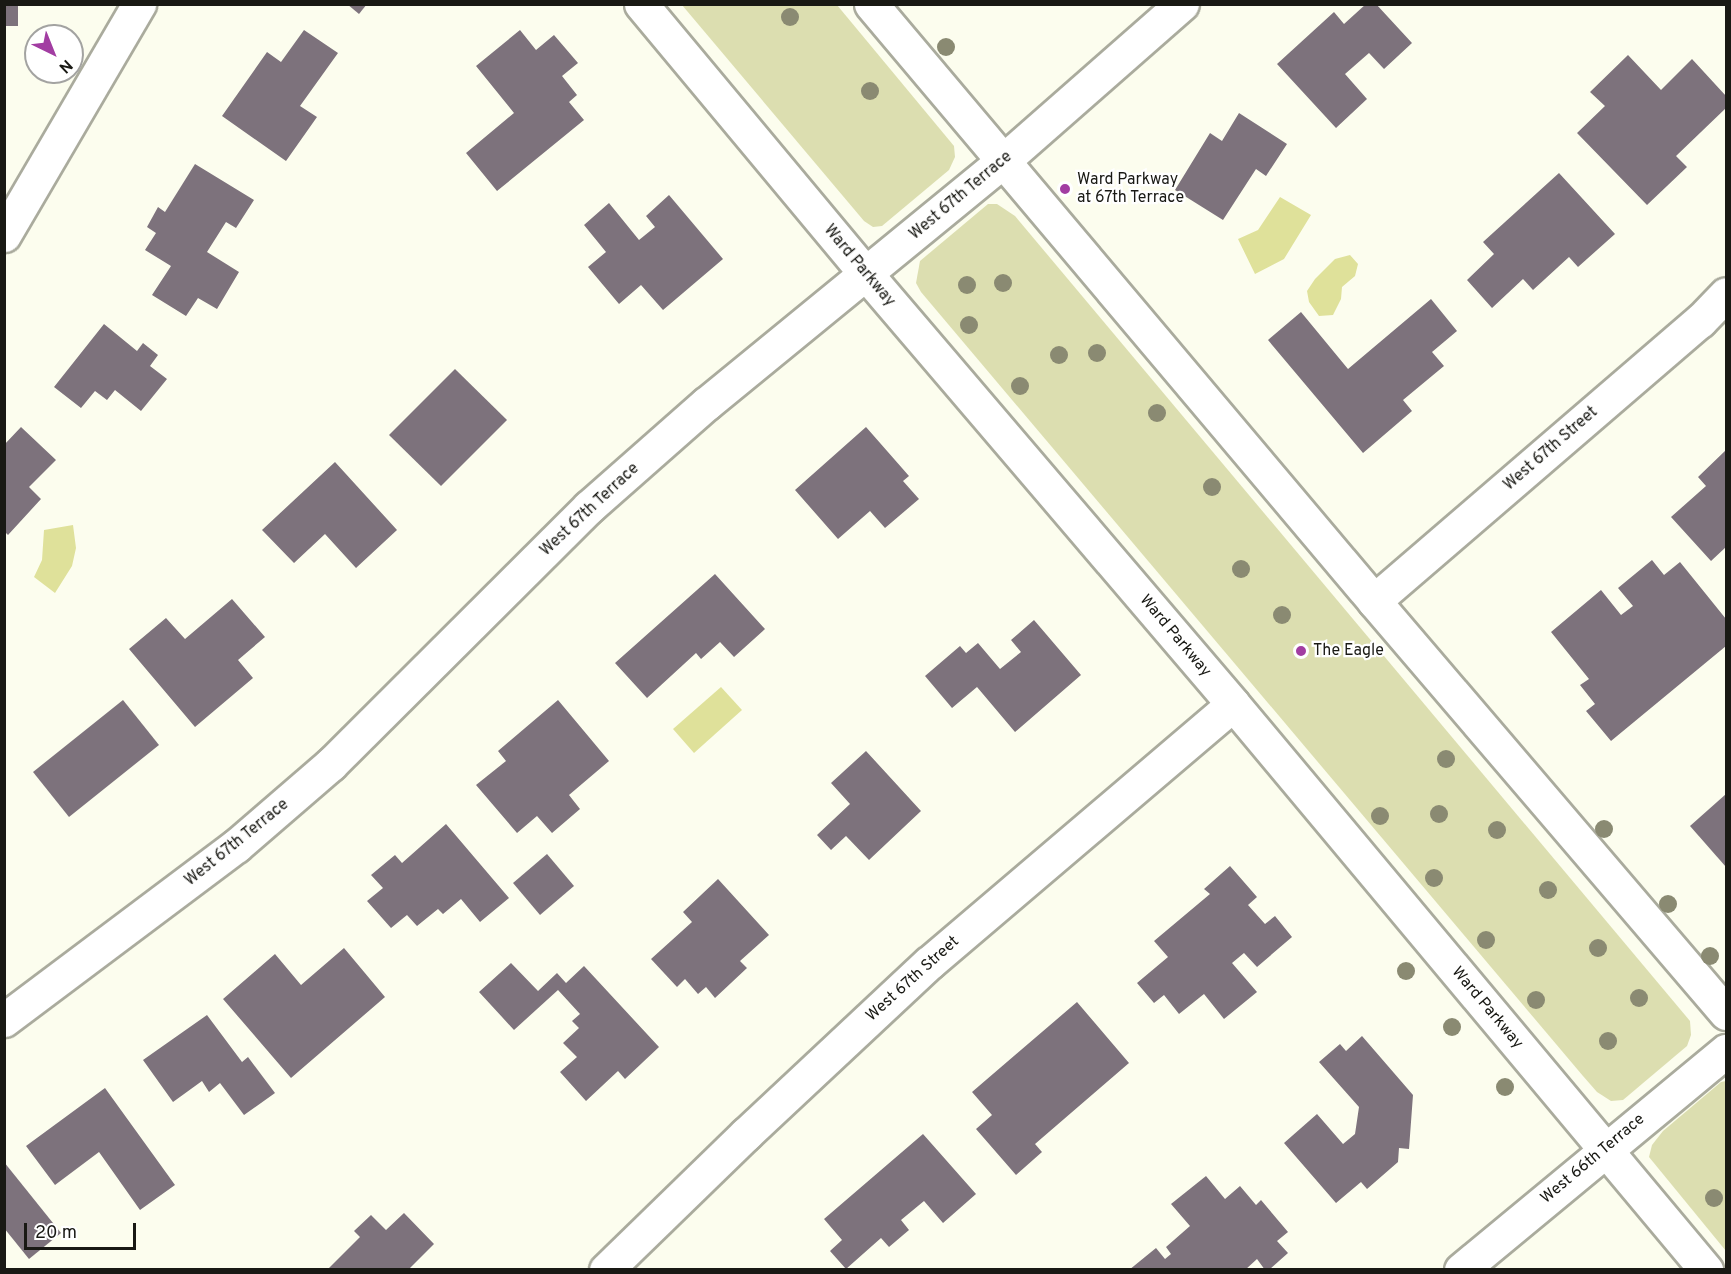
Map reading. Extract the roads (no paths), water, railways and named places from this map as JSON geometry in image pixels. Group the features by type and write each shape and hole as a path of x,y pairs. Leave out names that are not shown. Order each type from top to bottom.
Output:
{"street":[{"path":"4,235 139,4"},
{"name":"Ward Parkway","path":"640,4 867,275 1233,704 1706,1269"},
{"path":"871,4 1374,601 1726,1013"},
{"name":"West 67th Terrace","path":"4,1020 236,846 331,764 589,507 706,404 867,275 1003,161 1182,4"},
{"name":"West 67th Street","path":"1374,601 1700,321 1726,294"},
{"name":"West 67th Street","path":"606,1269 929,963 1233,704"},
{"name":"West 66th Terrace","path":"1461,1269 1726,1051"}],"place":[{"name":"Ward Parkway at 67th Terrace","path":"1065,189"},
{"name":"The Eagle","path":"1301,651"}]}
